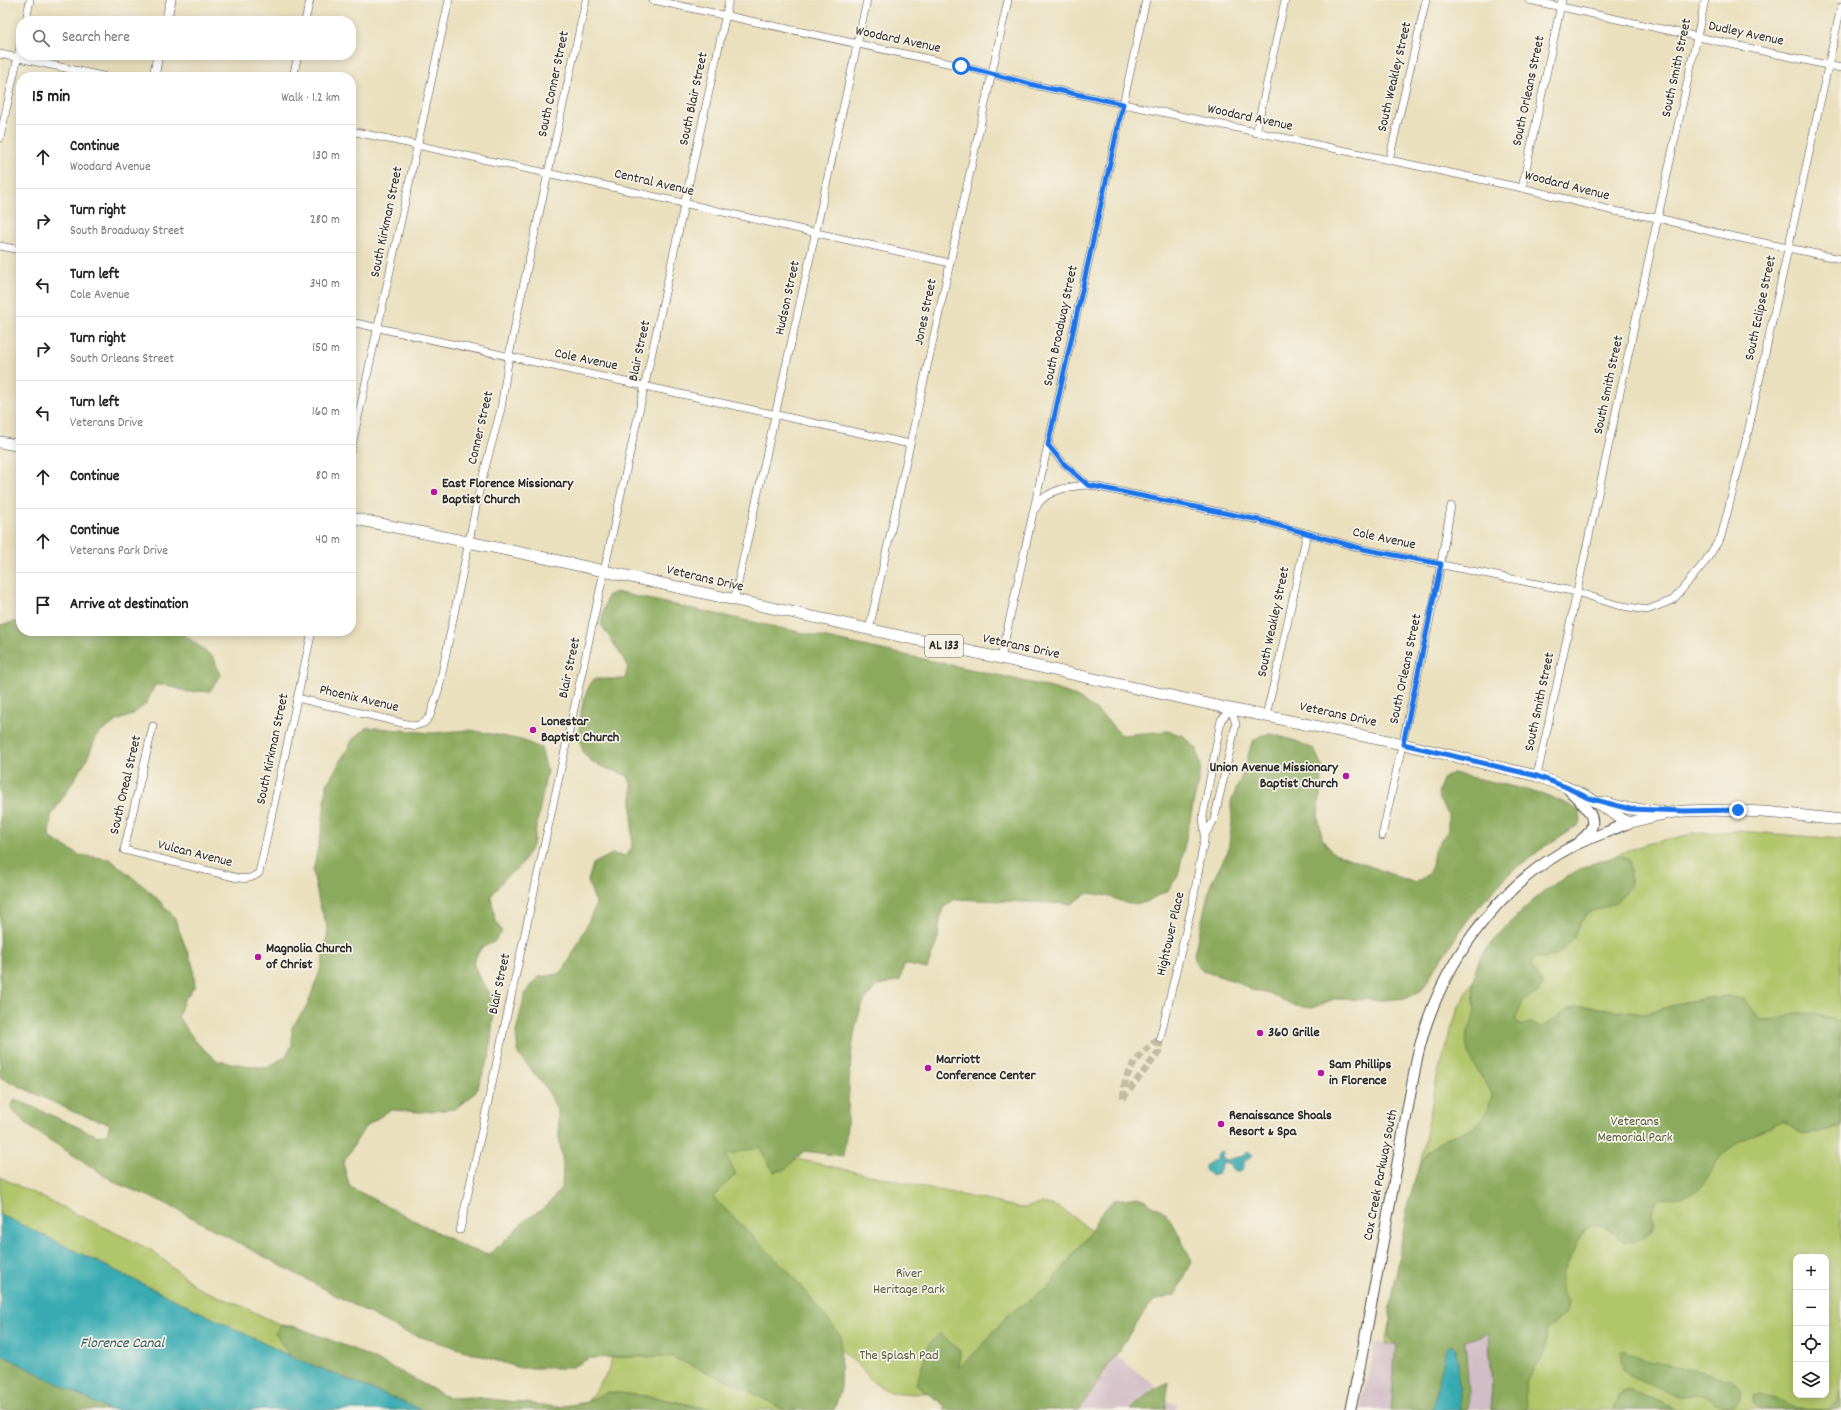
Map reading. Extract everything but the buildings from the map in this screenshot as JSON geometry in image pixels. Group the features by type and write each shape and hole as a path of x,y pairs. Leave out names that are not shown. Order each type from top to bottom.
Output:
{"main road":[{"path":"0,442 16,445"},
{"name":"Veterans Drive","path":"356,519 468,542 1231,709 1403,744 1537,776 1566,787 1588,798 1628,823"},
{"path":"1566,787 1591,811 1593,818 1590,832 1575,845"},
{"path":"1588,798 1630,809 1758,811 1841,820"},
{"path":"1628,823 1656,815 1685,811"},
{"name":"Cox Creek Parkway South","path":"1350,1410 1360,1365 1417,1058 1426,1022 1451,969 1486,918 1522,882 1553,858 1575,845 1628,823"}],"street":[{"path":"27,16 30,0"},
{"path":"167,16 171,0"},
{"path":"306,16 310,0"},
{"name":"South Kirkman Street","path":"356,427 449,0"},
{"name":"South Conner Street","path":"548,174 586,0"},
{"name":"Woodard Avenue","path":"653,0 992,73 1038,86 1522,188 1614,211 1658,218 1721,234 1841,260"},
{"name":"South Blair Street","path":"685,204 729,0"},
{"name":"Hudson Street","path":"734,601 867,0"},
{"name":"Jones Street","path":"869,630 1008,0"},
{"name":"South Broadway Street","path":"1001,658 1146,0"},
{"path":"1256,133 1285,0"},
{"name":"South Weakley Street","path":"1389,160 1426,0"},
{"name":"Dudley Avenue","path":"1529,0 1561,4 1697,37 1841,68"},
{"name":"South Smith Street","path":"1537,776 1705,0"},
{"name":"South Orleans Street","path":"1522,188 1561,4"},
{"name":"South Eclipse Street","path":"1673,600 1705,562 1721,537 1748,432 1787,248 1841,7"},
{"path":"0,54 16,57"},
{"path":"0,138 17,60"},
{"path":"32,60 86,72"},
{"path":"155,72 157,60"},
{"path":"294,72 297,60"},
{"name":"Central Avenue","path":"356,132 950,262"},
{"name":"Conner Street","path":"415,726 424,723 430,716 439,688 480,487 501,409 509,356 548,174"},
{"name":"Blair Street","path":"460,1230 685,204"},
{"path":"0,246 16,249"},
{"name":"Cole Avenue","path":"356,323 910,444"},
{"name":"Cole Avenue","path":"1048,445 1064,464 1088,485"},
{"name":"Cole Avenue","path":"1032,515 1038,503 1054,492 1073,486 1088,485 1259,520 1363,549 1577,592 1617,605 1647,610 1673,600"},
{"name":"South Orleans Street","path":"1382,836 1441,564 1451,506"},
{"name":"South Weakley Street","path":"1266,715 1307,533"},
{"name":"South Kirkman Street","path":"259,874 311,636"},
{"name":"Phoenix Avenue","path":"297,698 415,726"},
{"name":"Hightower Place","path":"1160,1038 1193,901 1205,835 1203,816 1221,720 1231,709 1236,724 1214,820 1205,835"},
{"name":"South Oneal Street","path":"124,850 152,726"},
{"name":"Vulcan Avenue","path":"124,850 238,878 248,879 259,874"}],"shaded area":[{"path":"1489,1333 1492,1387 1490,1410 1461,1410 1456,1350 1433,1410 1360,1410 1375,1343 1417,1344"},
{"path":"1115,1355 1154,1385 1169,1402 1177,1404 1176,1410 1080,1410"}],"green space":[{"path":"615,592 1052,688 1073,695 1088,704 1109,722 1121,735 1168,731 1184,736 1197,749 1201,768 1178,876 1168,890 1144,903 1128,904 1108,896 1088,893 1071,904 955,899 943,908 938,938 927,969 904,964 900,980 877,986 862,1005 856,1025 853,1044 846,1138 843,1156 804,1151 784,1170 774,1172 759,1147 726,1155 736,1174 713,1197 788,1271 841,1336 840,1392 834,1410 785,1410 740,1386 670,1356 590,1358 570,1368 520,1368 402,1331 163,1202 118,1184 31,1128 10,1108 15,1099 98,1136 107,1134 110,1124 76,1113 0,1077 0,625 16,622 16,636 186,636 214,658 220,675 210,691 188,692 167,685 155,685 146,704 132,715 117,721 98,734 86,761 51,816 49,837 79,855 110,859 154,895 174,917 193,966 195,986 184,1000 178,1017 197,1043 217,1061 267,1068 286,1056 292,1045 292,1027 307,1006 322,965 328,929 319,903 313,871 322,828 327,784 353,739 367,727 431,733 470,730 522,740 541,748 547,771 533,845 521,865 505,878 491,896 495,919 502,932 494,942 481,948 473,963 480,979 495,1000 489,1058 476,1092 455,1109 420,1112 390,1110 365,1127 343,1163 350,1187 469,1249 489,1254 506,1240 523,1222 547,1206 562,1187 563,1164 559,1137 558,1112 547,1089 518,1054 516,1032 525,994 538,977 560,973 574,951 596,904 588,881 593,864 612,854 626,856 632,847 632,786 628,776 604,768 592,762 584,753 580,736 583,704 586,694 594,679 625,679 628,666 601,624 607,596"},
{"path":"1271,734 1296,741 1314,749 1323,768 1318,816 1322,838 1332,852 1415,883 1428,874 1432,866 1434,851 1448,830 1448,814 1439,800 1438,793 1443,779 1453,773 1520,788 1555,799 1580,812 1581,820 1577,826 1544,847 1511,872 1471,915 1422,990 1408,998 1383,1000 1334,999 1312,1008 1296,1006 1269,994 1251,990 1237,982 1203,971 1196,965 1194,954 1210,886 1228,851 1232,822 1231,802 1244,771 1252,742 1261,735"},
{"name":"Veterans Memorial Park","path":"1737,831 1841,839 1841,1410 1490,1410 1492,1387 1489,1333 1480,1336 1417,1344 1386,1344 1437,1077 1458,1008 1479,972 1587,871 1618,854 1647,844 1692,834"},
{"path":"1620,856 1630,860 1630,886 1625,894 1614,903 1588,914 1580,923 1573,938 1557,956 1536,958 1531,963 1542,985 1538,992 1523,1001 1515,1019 1521,1026 1530,1023 1541,1027 1553,1021 1569,1008 1584,1006 1644,1014 1685,1002 1729,996 1744,1000 1761,1020 1778,1019 1794,1013 1809,1013 1841,1021 1841,1125 1822,1132 1806,1133 1799,1131 1783,1121 1742,1140 1721,1156 1704,1183 1696,1191 1683,1196 1659,1198 1654,1204 1652,1215 1655,1222 1652,1230 1634,1242 1622,1241 1610,1229 1600,1225 1590,1227 1582,1233 1567,1262 1562,1276 1561,1289 1563,1295 1568,1301 1566,1312 1547,1330 1545,1352 1526,1384 1527,1410 1490,1410 1492,1387 1489,1333 1465,1341 1469,1393 1468,1410 1461,1410 1456,1350 1433,1410 1391,1410 1396,1344 1390,1339 1390,1311 1408,1203 1417,1173 1427,1152 1449,1137 1474,1128 1488,1111 1492,1095 1473,1062 1467,1048 1466,1041 1474,1015 1475,1006 1473,981 1481,955 1521,912 1551,887 1584,867 1602,860"},
{"name":"River Heritage Park","path":"713,1099 769,1153 1021,1208 1039,1204 1048,1204 1068,1213 1091,1231 1049,1287 1009,1314 979,1349 961,1388 915,1394 890,1392 874,1383 859,1366 830,1340 702,1200"},
{"path":"0,1177 151,1250 198,1288 237,1304 281,1325 275,1333 290,1356 0,1214"},
{"path":"1138,1197 1162,1210 1175,1227 1192,1262 1175,1295 1153,1301 1079,1410 944,1410 945,1406 916,1384 930,1343 940,1333 960,1351 959,1367 979,1349 1009,1314 1049,1287 1091,1231 1099,1216 1114,1200"},
{"path":"281,1325 297,1327 351,1348 401,1372 449,1398 473,1397 558,1407 587,1402 608,1392 654,1397 713,1410 422,1410 290,1356 275,1333"},
{"path":"1625,1350 1648,1362 1699,1371 1732,1380 1741,1391 1739,1400 1733,1405 1721,1406 1717,1405 1705,1396 1677,1395 1638,1379 1627,1372 1623,1367 1621,1352"},
{"path":"0,1354 109,1410 0,1410"},
{"path":"670,1356 740,1386 785,1410 713,1410 654,1397 608,1392 587,1402 608,1372 612,1357"},
{"path":"1168,1382 1166,1410 1131,1410 1148,1394"},
{"path":"1627,1390 1657,1400 1675,1410 1613,1410 1621,1393"},
{"path":"1841,1390 1841,1410 1760,1410 1753,1402 1753,1395 1760,1393 1796,1408 1827,1409 1837,1403"}],"water":[{"path":"1220,1151 1223,1152 1222,1157 1224,1160 1242,1157 1248,1151 1253,1155 1244,1162 1244,1166 1241,1171 1234,1171 1230,1166 1231,1165 1224,1162 1218,1174 1211,1176 1205,1169 1205,1166 1212,1161 1218,1160 1216,1155"},
{"name":"Florence Canal","path":"0,1214 290,1356 422,1410 109,1410 0,1354"},
{"path":"1452,1345 1456,1350 1461,1410 1433,1410 1446,1348"}],"tunnel":[{"path":"1123,1098 1125,1081 1128,1073 1145,1051 1160,1038"},
{"path":"1123,1098 1159,1052 1160,1038"}],"place":[{"name":"East Florence Missionary Baptist Church","path":"434,492"},
{"name":"Lonestar Baptist Church","path":"533,730"},
{"name":"Union Avenue Missionary Baptist Church","path":"1346,776"},
{"name":"Magnolia Church of Christ","path":"258,957"},
{"name":"360 Grille","path":"1260,1033"},
{"name":"Marriott Conference Center","path":"928,1068"},
{"name":"Sam Phillips in Florence","path":"1321,1073"},
{"name":"Renaissance Shoals Resort & Spa","path":"1221,1124"}],"route":[{"path":"961,66 1038,86 1123,104 1048,445 1064,464 1088,485 1229,513 1363,549 1441,564 1403,744 1537,776 1566,787 1588,798 1630,809 1685,811 1738,810"}],"park label":[{"name":"The Splash Pad","path":"899,1356"}]}
